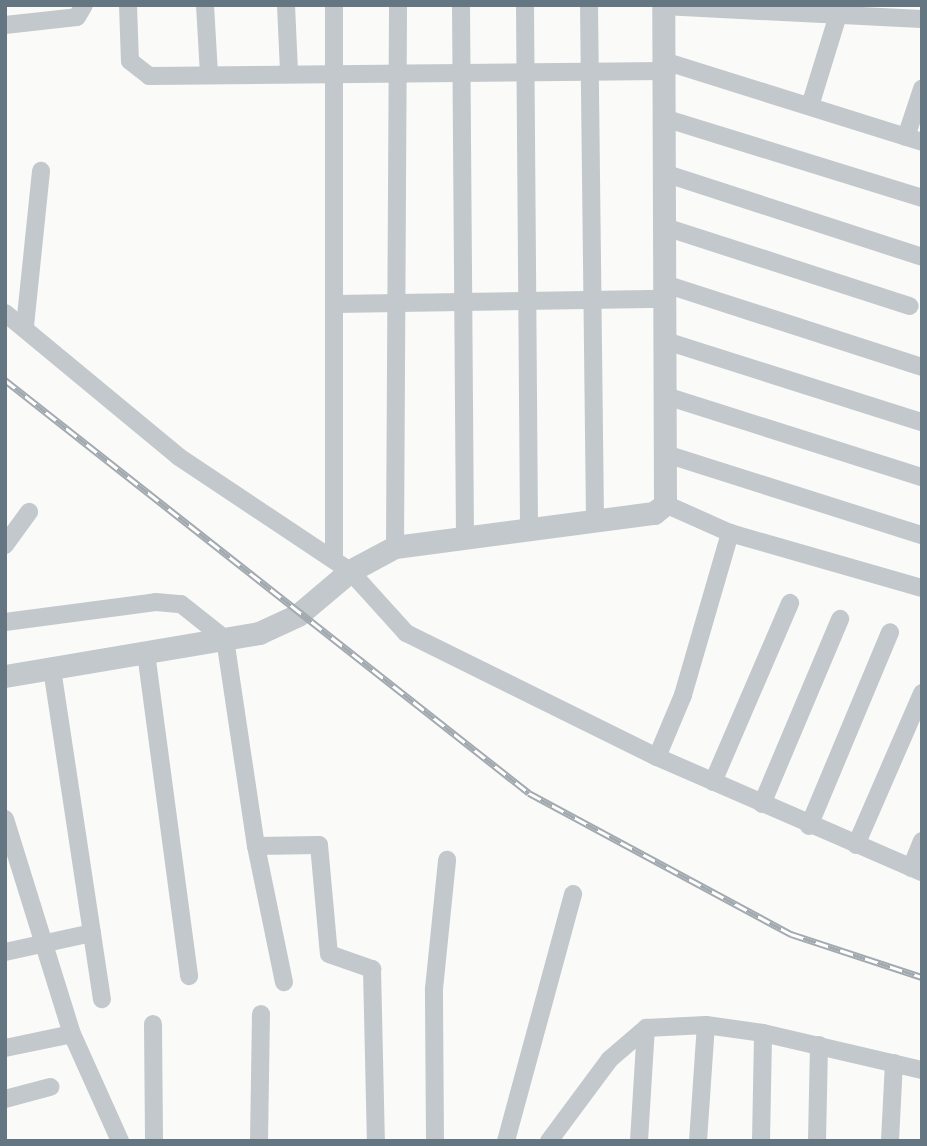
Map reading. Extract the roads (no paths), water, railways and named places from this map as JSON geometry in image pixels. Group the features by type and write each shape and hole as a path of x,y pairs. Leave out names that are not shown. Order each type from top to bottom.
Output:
{"street":[{"path":"5,25 77,17 85,5"},
{"path":"128,5 134,69 149,76 334,69 588,71 664,66 810,106 914,139 922,89"},
{"path":"205,5 209,74"},
{"path":"286,5 289,71"},
{"path":"334,5 335,304 342,565"},
{"path":"395,547 398,5"},
{"path":"461,5 465,538"},
{"path":"525,5 529,530"},
{"path":"589,5 594,521"},
{"path":"665,505 663,6 745,7 922,19"},
{"path":"810,106 839,12"},
{"path":"664,118 922,198"},
{"path":"25,326 41,171"},
{"path":"664,173 922,257"},
{"path":"665,227 910,306"},
{"path":"335,304 395,300 590,300 665,292 922,367"},
{"path":"5,313 25,326 180,457 342,565 407,633 657,757 809,826 916,870 922,841"},
{"path":"666,341 922,422"},
{"path":"666,396 922,477"},
{"path":"666,454 922,535"},
{"path":"6,674 52,669 259,633 299,615 342,565 395,547 654,513 665,505"},
{"path":"665,505 730,534 922,588"},
{"path":"5,545 29,512"},
{"path":"657,757 683,695 730,534"},
{"path":"5,622 156,602 181,604 226,639 256,846 285,982"},
{"path":"713,782 790,603"},
{"path":"762,804 840,619"},
{"path":"809,826 890,632"},
{"path":"146,653 189,976"},
{"path":"52,669 102,999"},
{"path":"856,845 922,693"},
{"path":"5,819 72,1034 120,1141"},
{"path":"256,846 319,845 329,954 372,969 376,1141"},
{"path":"435,1141 434,989 447,860"},
{"path":"506,1141 573,894"},
{"path":"5,952 92,933"},
{"path":"258,1141 261,1014"},
{"path":"153,1024 154,1141"},
{"path":"698,1141 706,1024"},
{"path":"549,1141 610,1059 646,1028 706,1024 764,1033 922,1070"},
{"path":"639,1141 646,1028"},
{"path":"761,1141 764,1033"},
{"path":"5,1048 72,1034"},
{"path":"817,1141 819,1045"},
{"path":"890,1141 894,1063"},
{"path":"5,1099 50,1087"}],"railway":[{"path":"5,380 529,793 791,934 922,977"}]}
